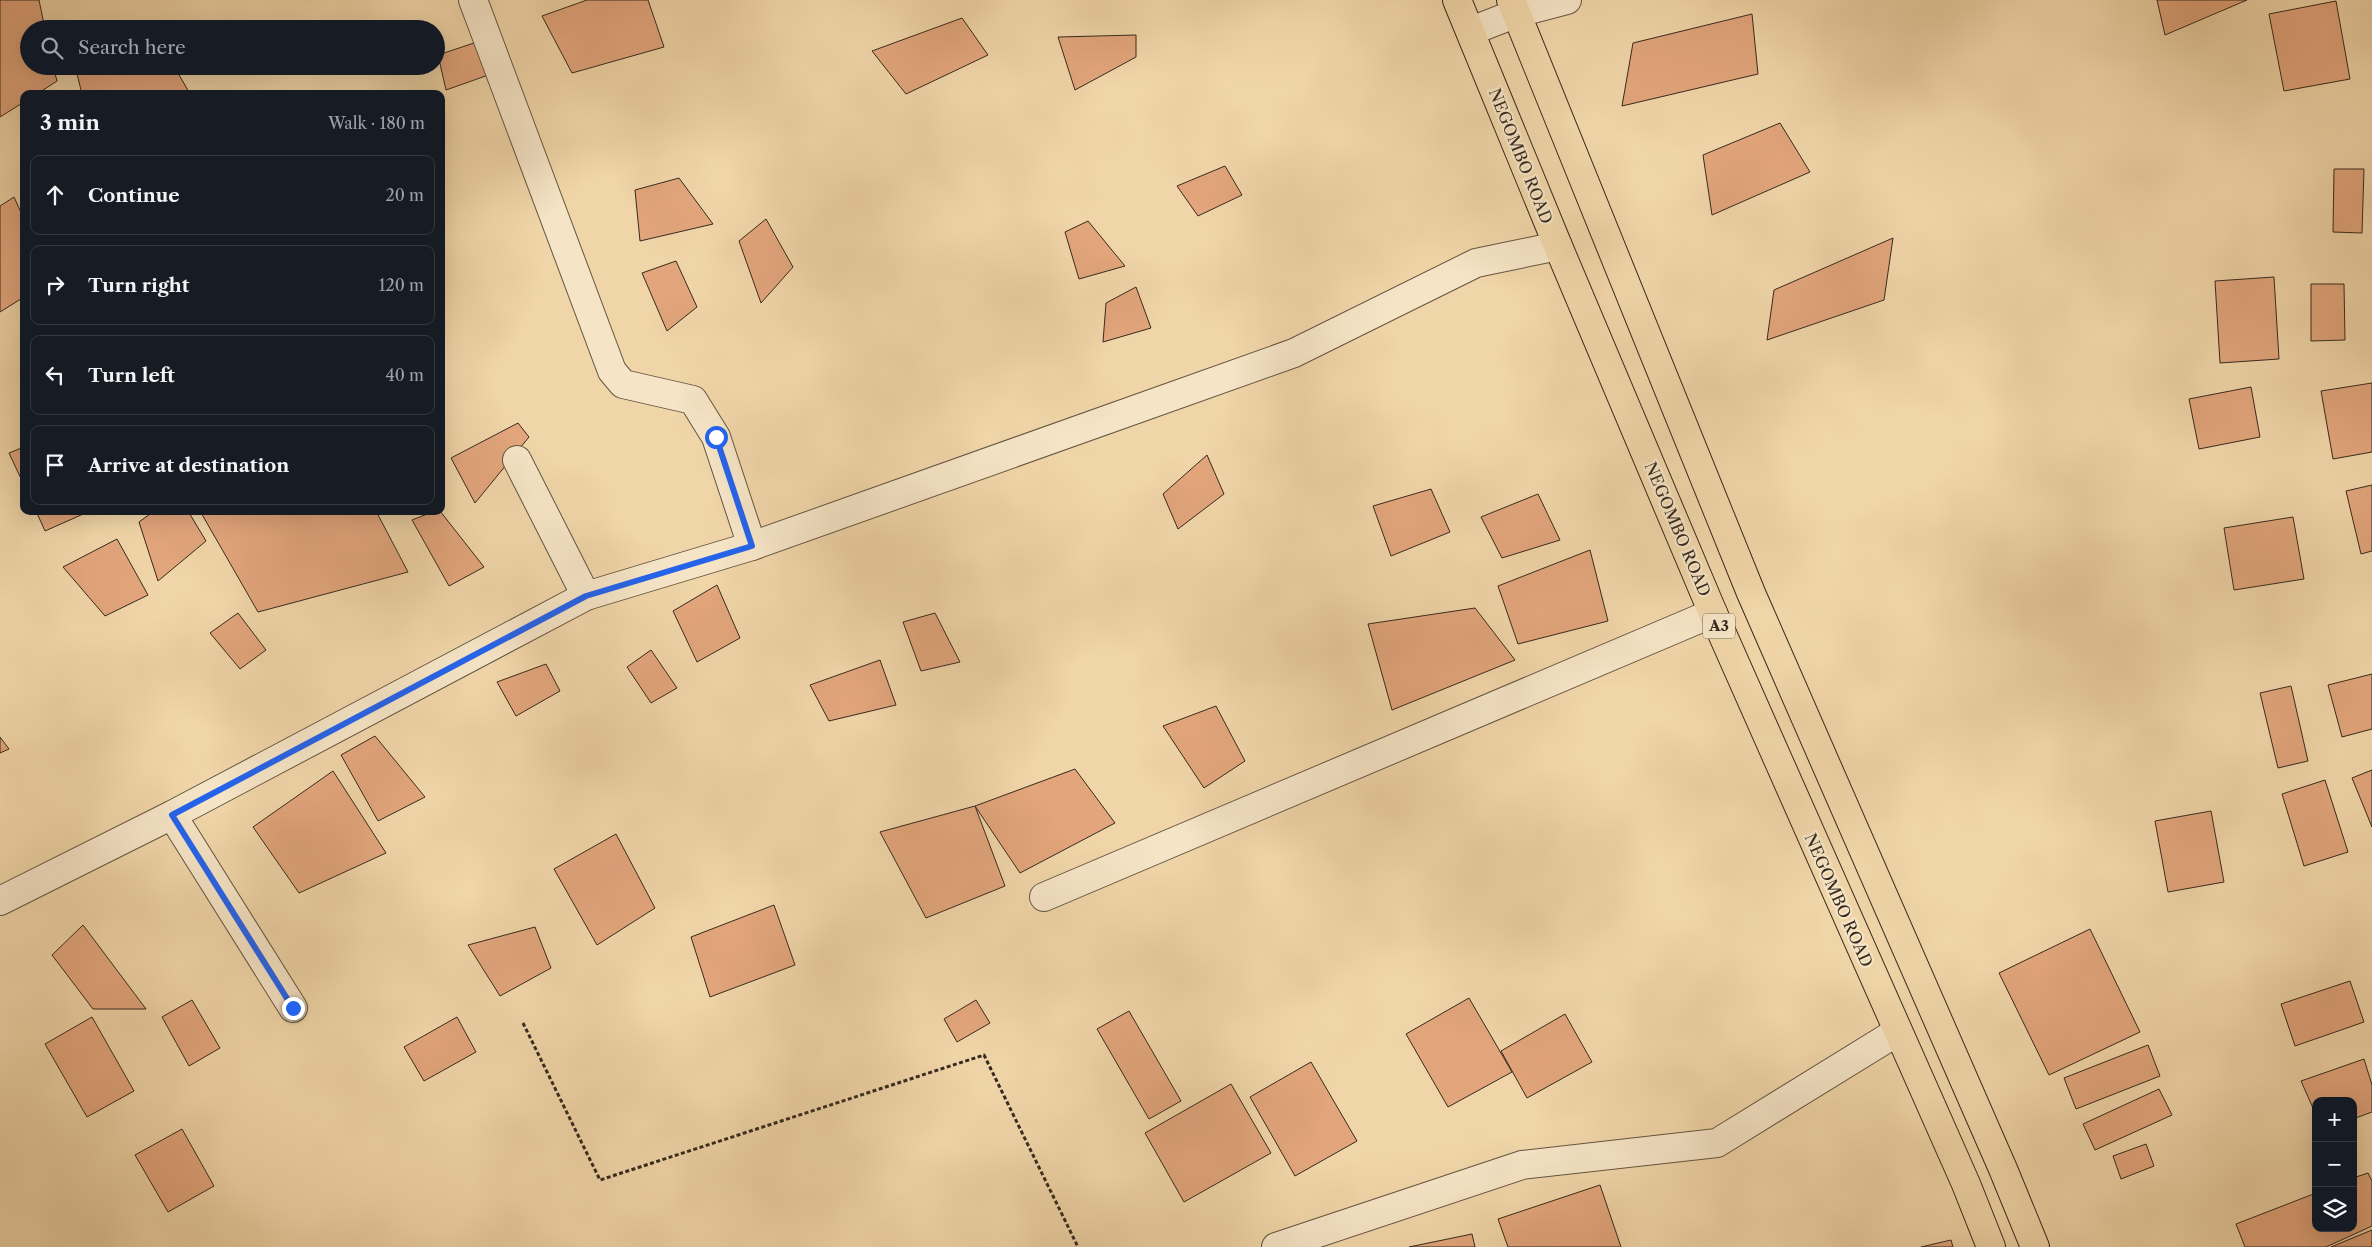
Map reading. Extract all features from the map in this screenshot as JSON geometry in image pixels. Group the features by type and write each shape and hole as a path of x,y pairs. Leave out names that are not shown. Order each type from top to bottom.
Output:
{"highway":[{"name":"NEGOMBO ROAD","path":"1457,0 1558,246 1713,613 1897,1032 1966,1184 1990,1247"},
{"name":"A3","path":"1514,6 1751,593 2003,1169 2035,1247"}],"street":[{"path":"473,0 612,371 622,384 693,400 716,437 752,546"},
{"path":"1471,32 1514,6 1567,0"},
{"path":"0,901 172,815 586,596 752,546 1294,353 1476,262 1558,246"},
{"path":"517,460 586,596"},
{"path":"1044,897 1713,613"},
{"path":"172,815 293,1008"},
{"path":"1276,1247 1522,1165 1717,1142 1897,1032"}],"path":[{"path":"523,1023 600,1180 984,1055 1078,1247"}],"building":[{"path":"0,0 39,0 43,20 20,20 20,75 55,75 57,81 43,90 20,90 20,104 0,117"},
{"path":"587,0 648,0 664,47 572,73 542,16"},
{"path":"2157,0 2247,0 2165,35"},
{"path":"2336,1 2350,79 2284,91 2269,14"},
{"path":"1752,14 1758,74 1622,106 1633,43"},
{"path":"962,18 988,55 906,94 872,51"},
{"path":"1136,35 1136,57 1075,90 1058,37"},
{"path":"477,42 494,73 446,90 443,75 445,75 445,53"},
{"path":"77,75 179,75 188,90 81,90"},
{"path":"1780,123 1810,172 1712,215 1703,155"},
{"path":"1225,166 1242,195 1198,216 1177,186"},
{"path":"2334,169 2364,169 2362,233 2333,232"},
{"path":"679,178 713,224 640,241 635,190"},
{"path":"14,197 20,210 20,300 0,312 0,206"},
{"path":"766,219 793,267 761,303 739,241"},
{"path":"1088,221 1125,266 1079,279 1065,232"},
{"path":"1893,238 1884,300 1767,340 1774,290"},
{"path":"676,261 697,307 667,331 642,273"},
{"path":"2274,277 2279,359 2220,363 2215,281"},
{"path":"2311,284 2344,284 2345,340 2311,341"},
{"path":"1136,287 1151,328 1103,342 1106,303"},
{"path":"2372,383 2372,452 2333,459 2321,391"},
{"path":"2251,387 2260,437 2199,449 2189,399"},
{"path":"518,423 529,437 475,503 451,458"},
{"path":"20,449 20,476 9,453"},
{"path":"1207,455 1224,494 1178,529 1163,494"},
{"path":"2372,485 2372,551 2361,554 2346,491"},
{"path":"1431,489 1450,532 1391,556 1373,506"},
{"path":"1538,494 1560,540 1502,558 1481,517"},
{"path":"38,515 81,515 45,531"},
{"path":"149,515 190,515 206,541 158,581 139,522"},
{"path":"202,515 378,515 408,572 258,612"},
{"path":"425,515 443,515 484,567 449,586 412,520"},
{"path":"2293,517 2304,579 2234,590 2224,528"},
{"path":"117,539 148,595 105,616 63,567"},
{"path":"1590,550 1608,621 1518,644 1498,586"},
{"path":"717,585 740,638 697,662 673,611"},
{"path":"1475,608 1515,660 1392,710 1368,624"},
{"path":"238,613 266,650 240,669 210,633"},
{"path":"935,613 960,662 921,671 903,622"},
{"path":"651,650 677,688 651,703 627,667"},
{"path":"880,660 896,705 829,721 810,685"},
{"path":"546,664 560,691 516,716 497,682"},
{"path":"2372,674 2372,729 2342,737 2328,685"},
{"path":"2291,686 2308,761 2278,768 2260,693"},
{"path":"1216,706 1245,761 1204,788 1163,726"},
{"path":"375,736 425,797 378,821 341,755"},
{"path":"0,737 9,749 0,753"},
{"path":"1075,769 1115,823 1020,873 975,806"},
{"path":"2372,770 2372,827 2352,778"},
{"path":"333,771 386,853 299,893 253,827"},
{"path":"2325,780 2348,852 2304,866 2282,794"},
{"path":"975,806 1005,886 926,918 880,832"},
{"path":"2211,811 2224,882 2168,892 2155,821"},
{"path":"616,834 655,908 597,945 554,869"},
{"path":"774,905 795,965 710,997 691,937"},
{"path":"83,925 146,1009 93,1009 52,955"},
{"path":"535,927 551,968 500,996 468,945"},
{"path":"2090,929 2140,1032 2049,1075 1999,973"},
{"path":"2350,981 2364,1022 2295,1046 2281,1004"},
{"path":"1469,998 1512,1072 1448,1107 1406,1034"},
{"path":"192,1000 220,1048 189,1066 162,1017"},
{"path":"976,1000 990,1023 957,1042 944,1019"},
{"path":"1129,1011 1181,1101 1149,1119 1097,1029"},
{"path":"1565,1014 1592,1062 1527,1098 1501,1051"},
{"path":"92,1017 134,1091 87,1117 45,1044"},
{"path":"457,1017 476,1052 424,1081 404,1047"},
{"path":"2148,1045 2160,1076 2076,1109 2064,1078"},
{"path":"2364,1059 2372,1085 2372,1112 2357,1118 2357,1097 2312,1097 2312,1106 2301,1081"},
{"path":"1311,1062 1357,1141 1295,1176 1250,1097"},
{"path":"1231,1084 1271,1153 1184,1202 1145,1133"},
{"path":"2159,1089 2172,1115 2095,1150 2083,1124"},
{"path":"182,1129 214,1186 168,1212 135,1155"},
{"path":"2146,1144 2154,1166 2121,1179 2113,1156"},
{"path":"2368,1173 2372,1181 2372,1226 2326,1247 2245,1247 2236,1224 2312,1195 2312,1232 2357,1232 2357,1177"},
{"path":"1600,1185 1621,1247 1508,1247 1498,1219"},
{"path":"2372,1230 2372,1247 2331,1247"},
{"path":"1472,1234 1475,1247 1409,1247"},
{"path":"1951,1240 1953,1247 1921,1247"}],"route":[{"path":"293,1008 172,815 586,596 752,546 716,437"}]}
